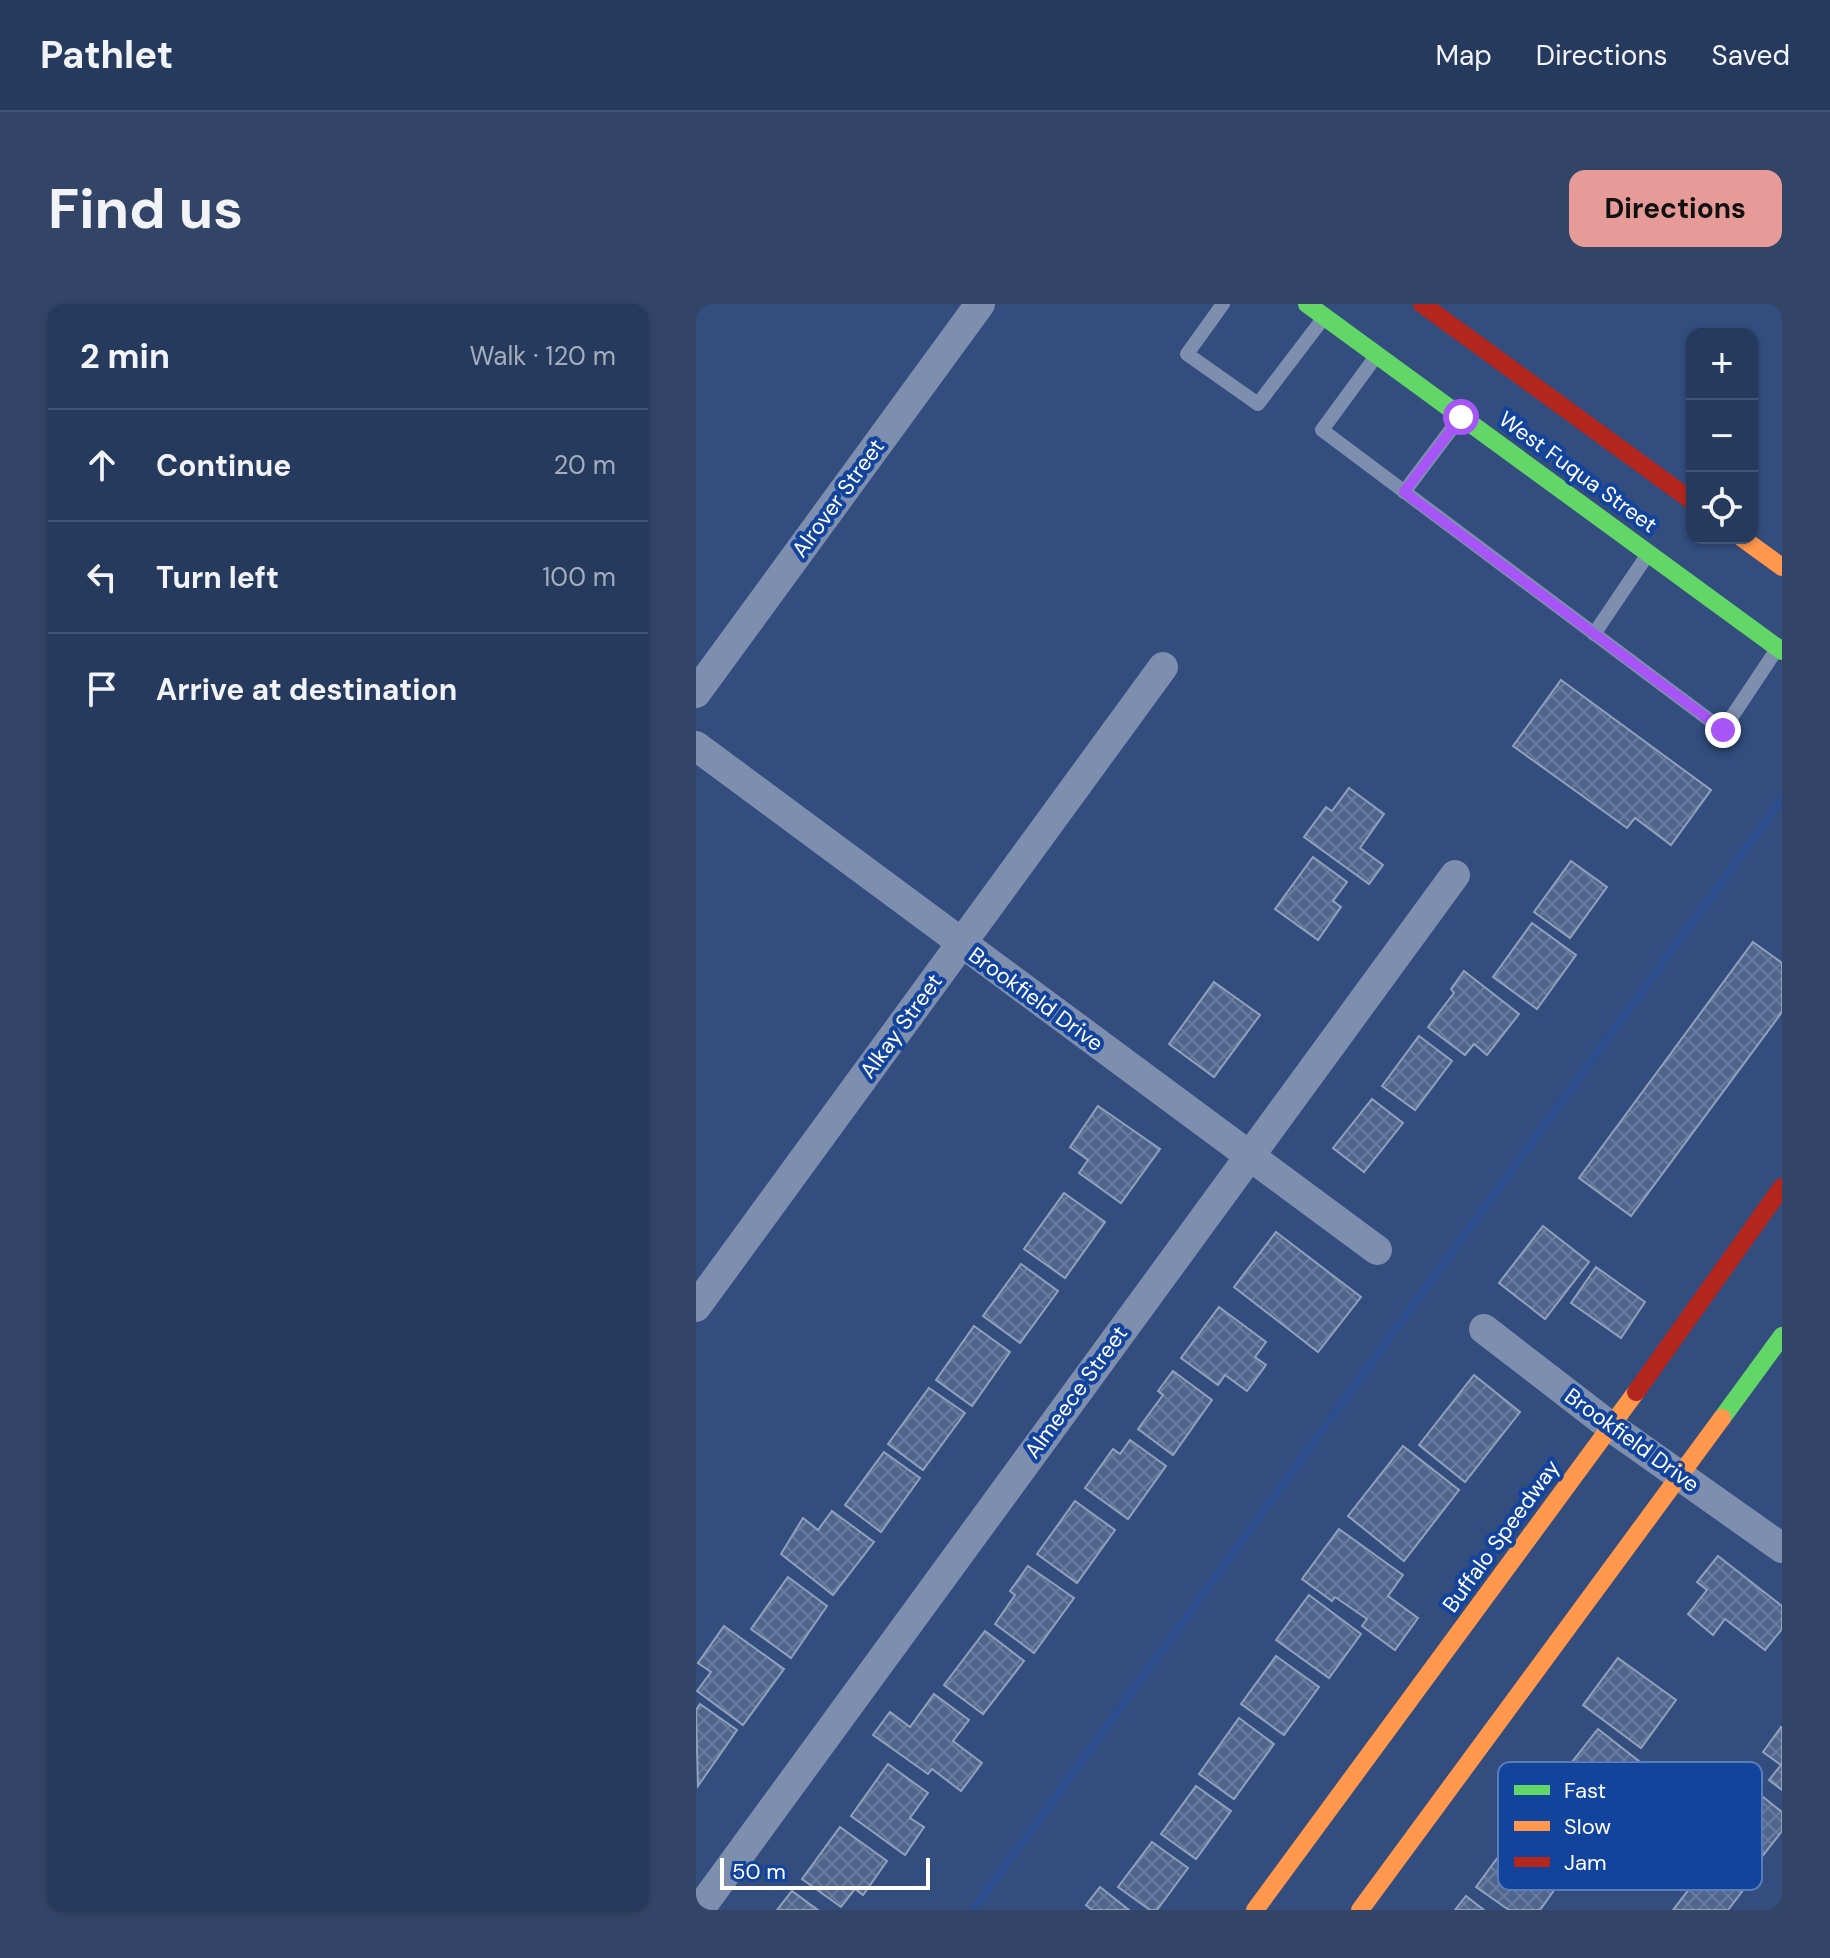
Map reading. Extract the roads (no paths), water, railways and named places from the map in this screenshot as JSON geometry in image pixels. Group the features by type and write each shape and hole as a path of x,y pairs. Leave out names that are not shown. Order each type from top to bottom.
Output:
{"main road":[{"name":"West Fuqua Street","path":"1307,304 1461,417 1652,548 1780,650"},
{"name":"West Fuqua Street","path":"1422,304 1686,502"},
{"path":"1750,544 1782,567"},
{"name":"Buffalo Speedway","path":"1255,1910 1611,1427 1782,1187"},
{"path":"1764,1209 1782,1222"},
{"path":"1360,1910 1782,1336"}],"street":[{"name":"Alrover Street","path":"696,693 980,304"},
{"name":"Alkay Street","path":"696,1307 1163,667"},
{"name":"Brookfield Drive","path":"696,746 1377,1250"},
{"name":"Almeece Street","path":"699,1910 1455,875"},
{"name":"Brookfield Drive","path":"1484,1329 1611,1427 1782,1548"}],"lane":[{"path":"1223,304 1187,354 1258,404 1324,317"},
{"path":"1377,355 1322,430 1723,730 1780,650"},
{"path":"1404,492 1461,417"},
{"path":"1594,634 1652,548"}],"waterway":[{"path":"973,1910 1782,799"}]}
